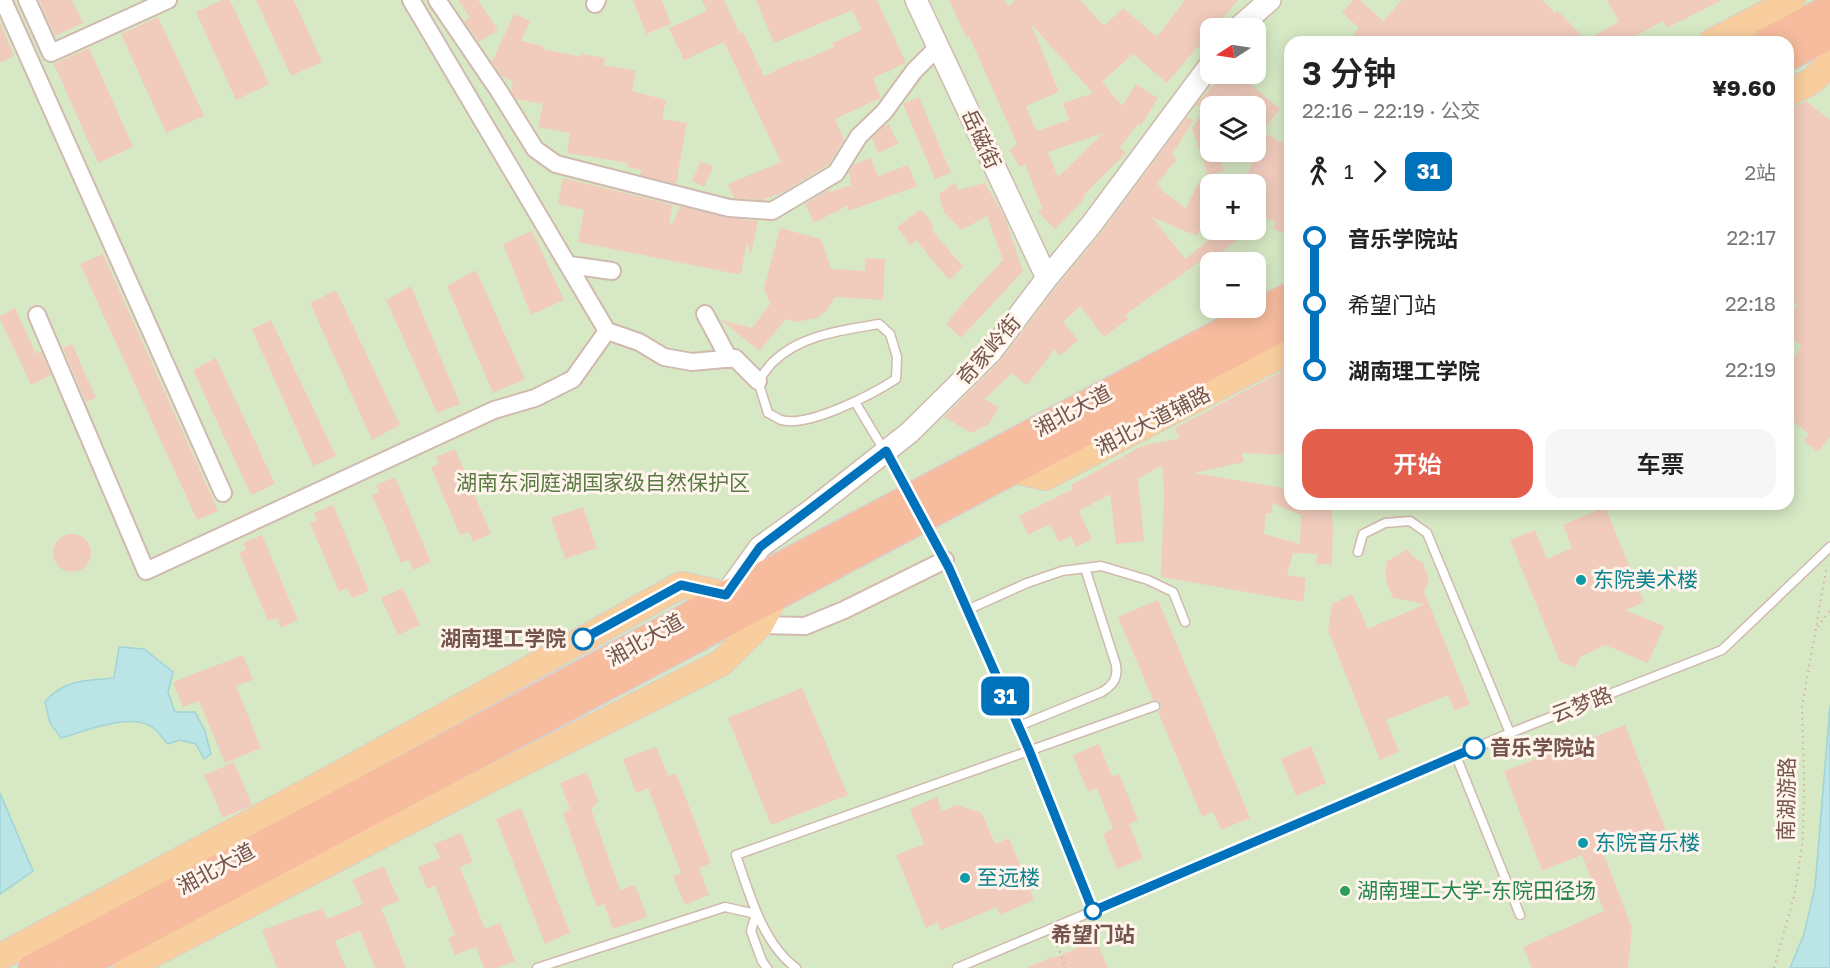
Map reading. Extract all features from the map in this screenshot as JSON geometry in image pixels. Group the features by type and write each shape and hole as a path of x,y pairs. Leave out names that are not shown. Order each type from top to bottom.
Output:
{"highway":[{"path":"1777,36 1830,8"},
{"path":"1813,63 1830,35"},
{"name":"湘北大道","path":"12,959 671,626 1284,299"},
{"name":"湘北大道","path":"77,968 1284,326"}],"main road":[{"path":"1723,36 1792,0"},
{"path":"1794,90 1812,81 1813,63"},
{"name":"湘北大道辅路","path":"1014,470 1045,477 1284,353"},
{"path":"126,968 488,780 721,663 760,625 774,598"},
{"path":"713,631 760,625"}],"street":[{"path":"3,0 223,494"},
{"path":"27,0 51,53 168,0"},
{"path":"411,0 608,331 639,342 664,357 693,362 735,358 758,381"},
{"path":"437,0 535,149 556,164 729,208 772,211 836,173 859,136 884,112 914,71 938,47"},
{"name":"岳磁街","path":"916,0 1047,279"},
{"path":"1249,18 1270,0"},
{"name":"奇家岭街","path":"726,595 760,547 909,433 991,352 1091,225 1200,78"},
{"path":"570,265 612,271"},
{"path":"705,314 729,359"},
{"path":"37,315 146,571 494,410 536,398 573,378 608,331"},
{"path":"760,625 805,626 844,610 945,560"}],"lane":[{"path":"879,324 891,334 897,357 896,379 855,402 800,421 781,420 768,412 758,381 773,362 794,348 832,332 879,324"},
{"path":"855,402 886,451 945,560 1019,726 1093,911"},
{"path":"1358,552 1363,534 1385,523 1410,521 1427,533 1510,733"},
{"name":"云梦路","path":"957,968 1510,733 1722,650 1830,547"},
{"path":"967,610 1062,571 1101,566 1148,580 1173,592 1185,622"},
{"path":"1019,726 1102,692 1116,680 1116,665 1085,568"},
{"path":"796,968 785,960 756,914 735,855 1155,706"},
{"path":"1456,756 1520,915"},
{"path":"537,968 725,907 756,914"},
{"path":"756,914 751,930 762,961 767,968"}],"path":[{"name":"南湖游路","path":"1774,968 1795,892 1803,837 1802,707 1828,562"},
{"name":"南湖游路","path":"1816,629 1830,609"},
{"path":"1050,929 1066,968"}],"green space":[{"name":"湖南东洞庭湖国家级自然保护区","path":"0,0 1830,0 1830,968 0,968"}],"water":[{"path":"119,647 144,649 173,672 168,692 175,712 195,712 205,731 211,754 204,759 196,744 180,740 168,744 152,727 143,723 120,722 61,738 50,723 45,702 67,685 114,678"},
{"path":"1830,706 1830,968 1790,968 1804,934 1815,887"},
{"path":"0,793 33,871 0,894"}],"building":[{"path":"39,0 72,0 83,23 55,36"},
{"path":"222,0 230,0 269,84 236,100 196,12"},
{"path":"256,0 294,0 322,62 291,76"},
{"path":"458,0 478,0 498,30 479,42 464,21 470,17"},
{"path":"633,0 662,0 671,24 646,34"},
{"path":"702,0 724,0 740,34 743,32 764,76 800,59 801,61 834,47 832,43 862,30 852,10 774,43 756,0 877,0 906,63 873,78 881,98 835,119 844,140 829,164 785,191 763,200 734,198 728,184 781,162 724,42 684,60 669,28 707,11"},
{"path":"949,0 1004,0 1009,6 1015,0 1080,0 1104,26 1123,8 1157,37 1185,0 1238,0 1224,18 1200,18 1200,48 1198,46 1167,83 1133,54 1102,82 1122,106 1136,84 1158,98 1141,126 1138,124 1120,147 1126,153 1083,196 1085,198 1055,229 1038,212 1042,208 1025,164 1020,167 1009,150 1017,144 969,36 966,37","holes":["1031,24 1093,93 1063,103 1069,120 1036,131 1026,106 1059,92","1103,133 1058,177 1048,152"]},
{"path":"1353,0 1360,0 1383,21 1402,0 1542,0 1555,13 1557,10 1582,36 1353,36 1359,28 1342,13"},
{"path":"1607,0 1722,0 1667,28 1663,21 1635,36 1593,36 1619,22"},
{"path":"514,14 530,21 521,41 543,46 543,49 582,57 582,54 605,58 604,65 636,71 632,91 666,100 662,119 687,123 676,184 640,175 641,170 627,167 628,163 567,153 570,133 538,127 543,104 516,99 511,90 513,81 502,76 492,62"},
{"path":"158,17 204,116 166,133 121,34"},
{"path":"0,22 14,56 0,63"},
{"path":"89,48 133,147 98,163 54,64"},
{"path":"1214,84 1250,84 1264,96 1204,96"},
{"path":"919,97 951,173 935,179 903,104"},
{"path":"1266,97 1280,109 1266,127"},
{"path":"1806,101 1830,120 1830,437 1818,452 1804,441 1809,434 1794,422 1794,356 1802,346 1794,341 1794,309 1797,305 1794,303 1795,106"},
{"path":"1187,117 1193,120 1172,155 1177,159 1157,184 1161,187 1160,189 1186,208 1200,180 1200,229 1197,236 1152,217 1185,259 1209,240 1237,240 1222,252 1200,252 1200,263 1125,315 1128,319 1104,337 1080,306 1063,322 1078,340 1060,356 1055,349 1027,385 1012,373 985,399 999,407 989,424 971,433 944,417 1001,360 1101,233"},
{"path":"1200,117 1200,152 1192,128"},
{"path":"889,124 898,144 878,153 872,138"},
{"path":"1266,134 1284,144 1284,233 1273,229 1276,222 1266,218 1266,174 1248,174 1252,162 1266,162"},
{"path":"871,158 878,176 908,165 917,186 849,211 847,206 814,223 805,204 829,190 830,192 851,185 849,172 853,165"},
{"path":"701,161 713,167 704,187 692,181"},
{"path":"1204,162 1221,162 1224,171 1208,174"},
{"path":"563,178 673,205 669,224 672,225 680,206 727,218 758,221 751,254 747,242 741,274 736,274 578,242 584,210 558,204"},
{"path":"955,182 958,190 985,183 1005,218 1023,271 961,338 946,324 1003,260 987,216 962,230 944,213 939,194"},
{"path":"921,209 934,226 931,229 963,267 949,280 916,240 910,245 897,227"},
{"path":"780,228 821,239 831,269 865,271 866,258 885,259 883,300 835,297 826,311 817,318 796,322 786,319 759,351 721,320 752,328 770,304 764,288"},
{"path":"532,231 564,300 531,315 503,244"},
{"path":"103,254 218,511 197,520 80,264"},
{"path":"476,270 525,379 493,393 447,286"},
{"path":"411,286 460,404 437,413 386,300"},
{"path":"336,290 400,425 372,440 310,303"},
{"path":"15,308 36,354 41,351 51,375 31,385 0,319 0,316"},
{"path":"271,320 336,456 313,466 252,329"},
{"path":"72,344 96,398 86,402 63,348"},
{"path":"216,358 275,484 251,495 193,370"},
{"path":"1284,370 1284,455 1242,453 1244,462 1194,473 1284,488 1284,508 1273,503 1271,514 1266,513 1264,534 1300,544 1301,515 1289,510 1332,510 1332,565 1316,564 1317,554 1293,553 1287,575 1306,578 1303,602 1161,577 1164,494 1162,465 1138,479 1144,541 1116,544 1110,494 1079,511 1092,539 1076,547 1071,536 1059,542 1050,524 1028,535 1019,516 1073,489 1071,485 1142,446 1180,438 1175,428"},
{"path":"455,449 491,534 473,542 469,532 460,535 431,467 439,464 436,457"},
{"path":"395,477 431,562 413,570 409,560 401,563 372,495 379,492 376,485"},
{"path":"333,505 369,591 352,598 347,588 339,592 310,523 317,520 314,513"},
{"path":"583,507 597,548 565,559 551,518"},
{"name":"东院美术楼","path":"1598,510 1606,510 1644,602 1625,610 1664,626 1648,663 1605,645 1580,657 1575,668 1560,662 1510,540 1535,530 1547,559 1572,548 1563,525"},
{"path":"72,534 85,540 91,553 85,566 72,572 59,566 53,553 59,540"},
{"path":"262,535 298,620 281,628 277,618 268,621 239,553 246,550 243,543"},
{"path":"1408,549 1413,557 1423,563 1429,579 1424,592 1470,704 1454,711 1448,695 1386,720 1399,752 1380,760 1328,631 1332,604 1352,594 1368,629 1425,604 1393,598 1386,580 1386,562"},
{"path":"403,588 420,625 398,635 381,598"},
{"path":"1158,600 1250,818 1221,830 1213,812 1202,817 1158,712 1161,703 1153,700 1118,617"},
{"path":"243,655 253,680 236,686 261,748 225,763 199,701 183,707 173,682"},
{"path":"802,688 848,795 771,825 728,718"},
{"name":"东院音乐楼","path":"1625,725 1666,831 1604,855 1632,928 1628,968 1532,968 1523,947 1604,911 1582,855 1542,871 1504,771"},
{"path":"1099,744 1112,777 1119,774 1138,820 1129,824 1143,858 1117,869 1103,834 1113,829 1097,788 1088,792 1073,755"},
{"path":"1311,746 1326,783 1296,796 1281,759"},
{"path":"656,747 668,776 676,773 711,863 699,868 709,895 685,905 673,876 681,873 648,788 636,793 623,759"},
{"path":"234,762 252,805 223,818 204,775"},
{"path":"587,772 598,802 591,809 620,890 635,885 647,917 613,929 604,904 597,907 563,814 570,809 560,783"},
{"name":"至远楼","path":"937,797 942,811 956,805 982,813 995,844 1009,838 1034,900 1000,915 997,907 941,930 938,922 926,928 896,855 924,844 910,809"},
{"path":"521,808 570,933 545,944 496,819"},
{"path":"461,833 473,862 460,867 485,929 500,923 515,961 497,968 484,968 476,947 455,955 448,938 455,935 435,886 427,889 418,867 440,858 434,844"},
{"path":"384,866 399,901 381,908 406,968 375,968 360,931 335,941 346,968 277,968 262,930 323,908 327,919 363,904 352,880"},
{"path":"1096,940 1108,968 1026,968 1054,956 1054,958"}],"bus line":[{"name":"31","path":"583,639 681,585 726,595 760,547 886,451 949,568 1029,750 1093,911 1474,748"}],"place":[{"name":"东院美术楼","path":"1581,580"},
{"name":"湖南理工学院","path":"583,639"},
{"name":"音乐学院站","path":"1474,748"},
{"name":"东院音乐楼","path":"1583,843"},
{"name":"至远楼","path":"965,878"},
{"name":"湖南理工大学-东院田径场","path":"1345,891"},
{"name":"希望门站","path":"1093,911"}]}
